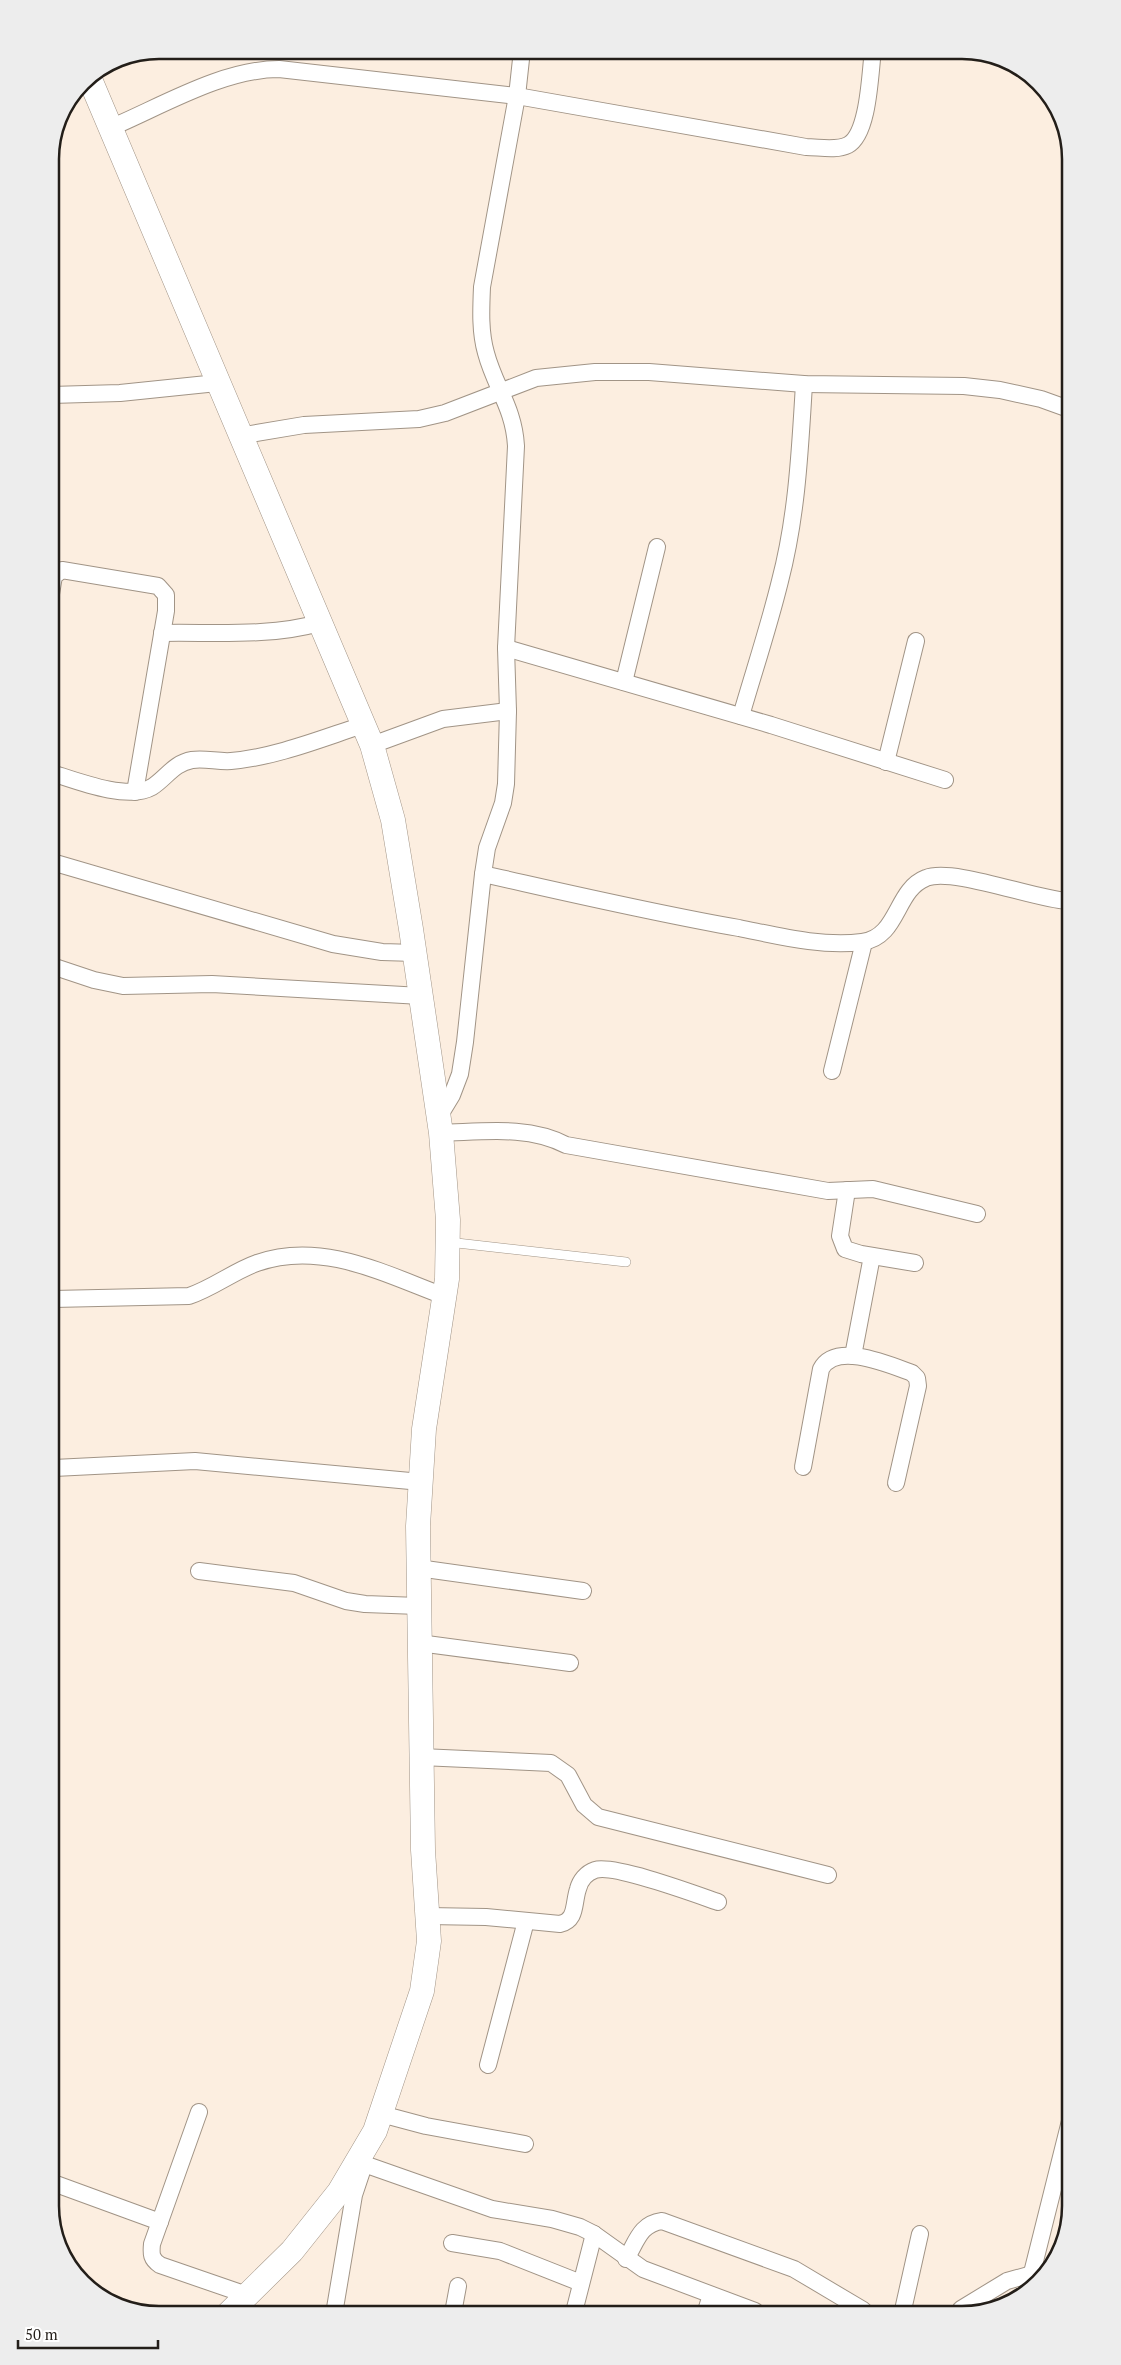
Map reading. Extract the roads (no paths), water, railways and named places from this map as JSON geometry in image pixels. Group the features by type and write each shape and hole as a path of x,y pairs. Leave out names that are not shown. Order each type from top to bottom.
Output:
{"main road":[{"path":"92,84 239,436 368,735 393,820 415,953 440,1126 448,1220 444,1296 424,1429 418,1568 421,1757 439,1915 429,1941 422,1991 378,2122 333,2200 292,2250 236,2306"}],"street":[{"path":"521,59 517,96 482,287 482,334 486,355 502,390 515,426 516,446 506,648 508,711 506,784 503,804 487,848 461,1066 440,1126 546,1135 566,1145 828,1190 873,1189 977,1214"},
{"path":"110,128 232,75 257,69 279,69 517,96 806,147 835,148 847,145 855,140 860,131 866,109 872,59"},
{"path":"239,436 304,425 419,419 445,413 536,378 595,372 649,372 804,384 964,386 1008,392 1041,399 1062,407"},
{"path":"59,395 120,393 217,383"},
{"path":"741,716 780,580 789,540 801,442 804,384"},
{"path":"624,682 657,547"},
{"path":"59,572 62,570 158,586 164,590 167,601 135,792"},
{"path":"162,633 275,630 300,628 320,623"},
{"path":"886,762 916,641"},
{"path":"506,648 741,716 945,780"},
{"path":"59,775 94,786 135,792 148,789 158,783 180,763 193,760 230,761 302,745 368,735 443,719 508,711"},
{"path":"59,864 333,944 382,952 415,953"},
{"path":"483,874 678,918 802,940 833,943 864,942 877,938 888,928 903,897 913,886 927,877 948,875 1062,900"},
{"path":"832,1071 864,942"},
{"path":"59,968 94,980 123,986 212,984 421,996"},
{"path":"847,1190 841,1225 841,1243 851,1251 915,1262"},
{"path":"59,1299 189,1296 204,1291 255,1264 279,1256 295,1254 342,1259 444,1296"},
{"path":"853,1356 872,1256"},
{"path":"803,1467 822,1369 831,1358 853,1356 904,1370 917,1378 918,1386 896,1483"},
{"path":"59,1468 195,1461 421,1482"},
{"path":"418,1568 584,1591"},
{"path":"199,1571 294,1582 356,1602 418,1606"},
{"path":"419,1643 570,1663"},
{"path":"421,1757 551,1763 568,1775 584,1805 598,1817 828,1875"},
{"path":"439,1915 526,1921 550,1925 567,1922 572,1917 580,1883 587,1874 596,1869 616,1871 718,1902"},
{"path":"488,2065 526,1921"},
{"path":"199,2112 152,2244 151,2255 154,2260 247,2295"},
{"path":"335,2306 354,2195 378,2122 426,2126 525,2144"},
{"path":"1032,2273 1062,2153"},
{"path":"364,2164 492,2209 580,2227 629,2254 650,2272 741,2306"},
{"path":"59,2185 160,2222"},
{"path":"629,2254 644,2227 652,2222 662,2221 760,2256 818,2281 844,2301 855,2306"},
{"path":"575,2306 594,2234"},
{"path":"904,2306 920,2234"},
{"path":"452,2243 500,2251 581,2283"},
{"path":"968,2306 1007,2281 1038,2272"},
{"path":"454,2306 458,2286"},
{"path":"708,2306 711,2295"}],"lane":[{"path":"448,1242 626,1262"}]}
